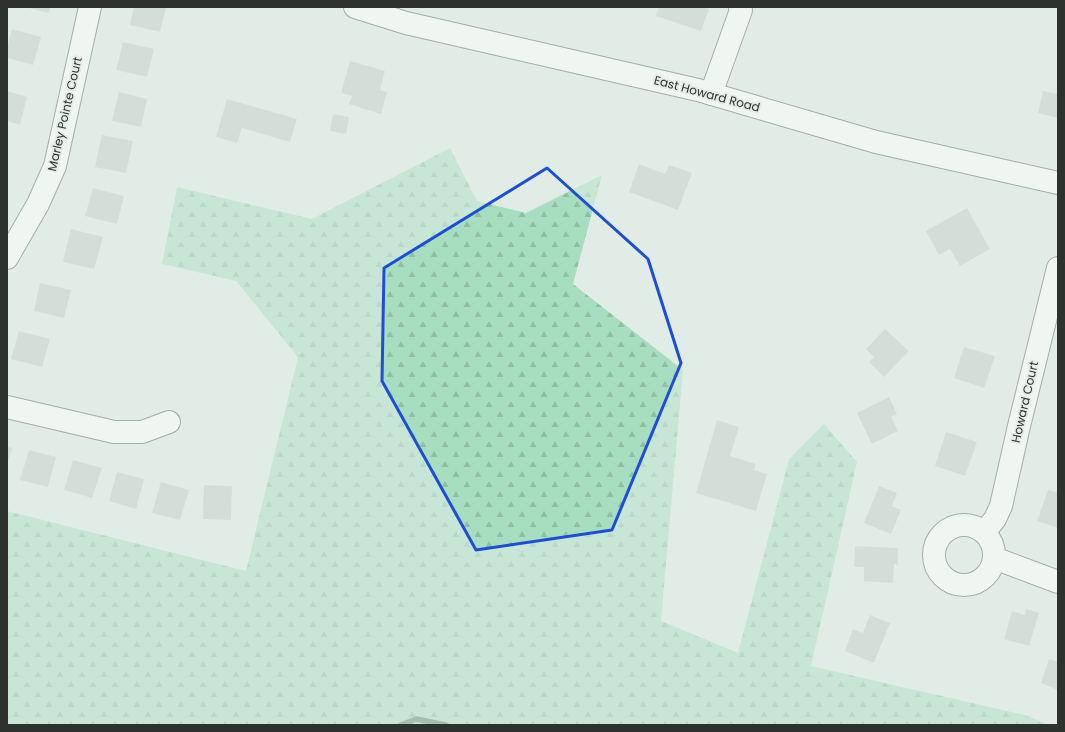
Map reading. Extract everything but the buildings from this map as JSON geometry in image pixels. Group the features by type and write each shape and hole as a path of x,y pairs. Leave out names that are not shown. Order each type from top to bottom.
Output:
{"street":[{"name":"Marley Pointe Court","path":"7,258 38,204 55,166 90,7"},
{"name":"East Howard Road","path":"355,7 406,23 711,94 876,142 1058,183"},
{"path":"711,94 742,8"},
{"name":"Howard Court","path":"984,532 1002,506 1019,426 1058,268"},
{"path":"7,407 114,432 142,432 169,422"},
{"path":"956,525 970,525 984,532 992,544 994,558 989,572 978,582 964,585 950,582 939,573 934,559 935,544 943,532 956,525"},
{"path":"994,558 1058,582"}],"highlighted area":[{"path":"547,168 648,259 681,363 612,530 476,550 382,381 384,268"}],"green space":[{"path":"450,148 477,201 526,213 602,175 573,284 683,370 661,621 738,653 789,459 824,424 857,462 811,666 1025,715 1049,725 7,725 7,511 246,571 298,357 236,281 162,264 177,187 312,219"}],"waterway":[{"path":"401,725 416,719 446,725"}]}
